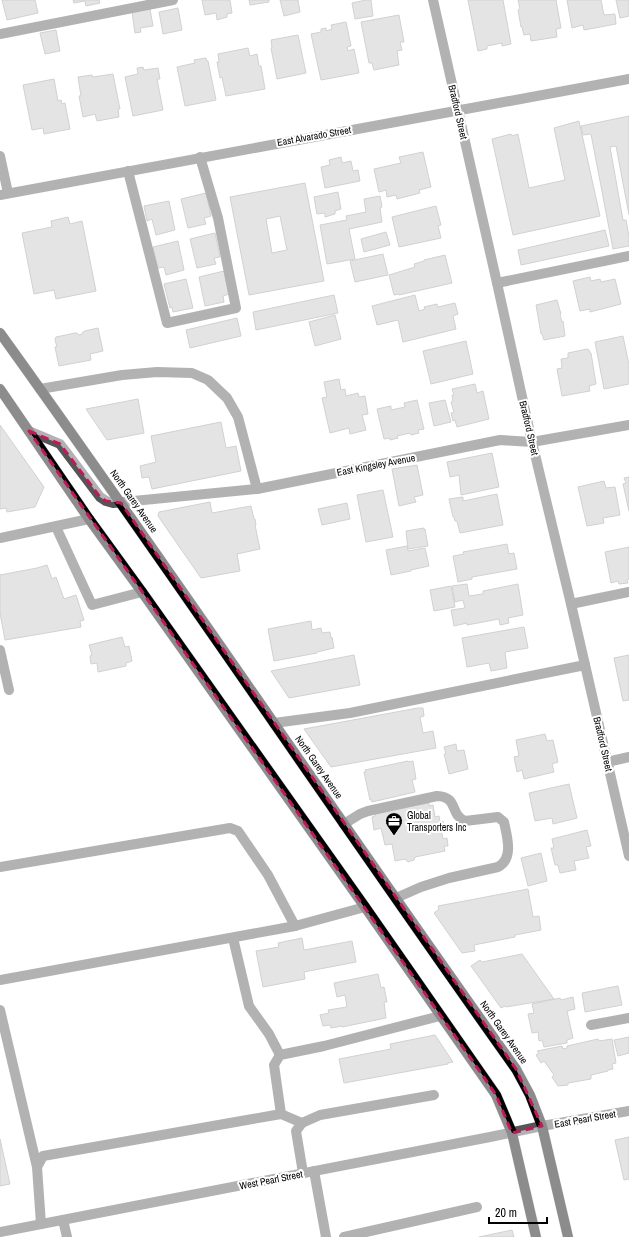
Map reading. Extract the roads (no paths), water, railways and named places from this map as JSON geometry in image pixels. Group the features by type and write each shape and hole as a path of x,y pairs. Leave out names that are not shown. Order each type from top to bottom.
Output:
{"main road":[{"name":"North Garey Avenue","path":"0,333 122,503 516,1069 530,1095 542,1126 568,1237"},
{"path":"0,389 89,519 365,907 496,1095 512,1133 536,1237"}],"street":[{"path":"0,34 173,0"},
{"name":"Bradford Street","path":"433,0 532,442 629,856"},
{"name":"East Alvarado Street","path":"4,194 629,78"},
{"path":"0,156 4,194"},
{"path":"128,171 167,323 236,308 218,218 200,157"},
{"path":"497,283 629,256"},
{"path":"40,389 122,375 156,372 192,373 208,380 227,398 238,417 257,489"},
{"name":"East Kingsley Avenue","path":"29,431 60,444 100,497 113,503 122,503 257,489 500,440 532,442 629,425"},
{"path":"0,538 89,519"},
{"path":"56,527 92,605 142,592"},
{"path":"571,604 629,592"},
{"path":"0,650 9,690"},
{"path":"274,723 350,713 585,665"},
{"path":"608,762 629,757"},
{"path":"344,824 368,811 437,796 445,796 449,799 461,819 465,821 498,817 502,819 504,822 508,843 506,860 502,865 449,878 421,887 396,898"},
{"path":"0,867 230,828 238,831 268,875 295,926"},
{"path":"0,980 295,926 365,907"},
{"path":"233,938 249,1006 269,1034 280,1055"},
{"path":"0,1010 37,1167 41,1224"},
{"path":"281,1114 274,1065 280,1055 324,1046 440,1016"},
{"path":"591,1025 629,1018"},
{"path":"326,1237 296,1131 302,1122 320,1115 434,1095"},
{"name":"East Pearl Street","path":"542,1126 629,1111"},
{"path":"37,1167 43,1156 281,1114 302,1122"},
{"name":"West Pearl Street","path":"0,1232 542,1126"},
{"path":"344,1237 367,1234 477,1207"},
{"path":"63,1220 67,1237"}],"place":[{"name":"Global Transporters Inc","path":"394,836"}]}
